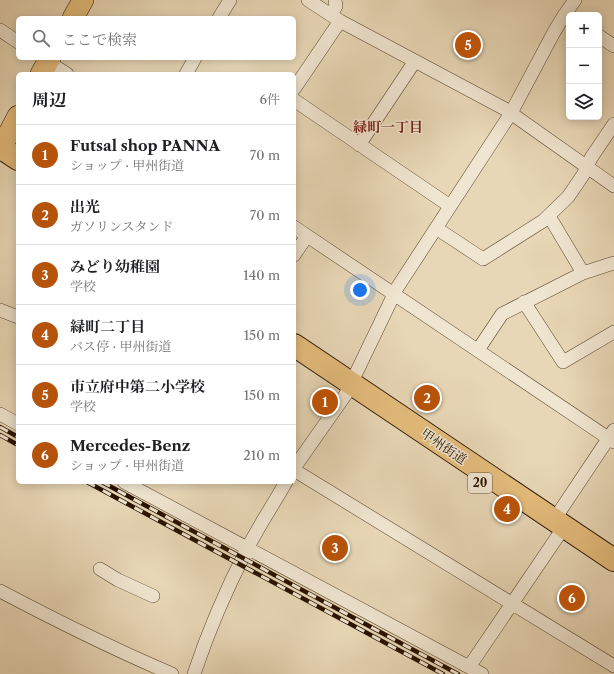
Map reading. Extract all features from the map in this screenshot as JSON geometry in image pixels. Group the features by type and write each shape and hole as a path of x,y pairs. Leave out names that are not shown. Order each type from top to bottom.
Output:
{"highway":[{"path":"4,153 16,172"},
{"name":"甲州街道","path":"296,348 348,389"},
{"name":"甲州街道","path":"296,360 348,389 559,527 614,560"},
{"name":"甲州街道","path":"559,527 614,573"}],"main road":[{"path":"74,16 83,0"},
{"path":"4,153 16,121"}],"street":[{"path":"220,16 230,0"},
{"path":"308,0 336,18 510,113 614,186"},
{"path":"296,86 336,18 335,0"},
{"path":"569,12 575,0"},
{"path":"296,466 348,389 394,294 510,113 566,17"},
{"path":"0,30 16,41"},
{"path":"602,38 613,44"},
{"path":"187,72 194,60"},
{"path":"359,144 415,61"},
{"path":"46,63 62,72"},
{"path":"296,101 450,206"},
{"path":"436,228 483,259 543,221 568,197 583,175 591,158 614,124"},
{"path":"549,216 582,273"},
{"path":"296,228 478,350 612,437 512,604 469,667"},
{"path":"296,252 307,236"},
{"path":"478,350 502,314 582,273 614,263"},
{"path":"524,302 563,362 614,332"},
{"path":"0,310 16,316"},
{"path":"0,414 16,423"},
{"path":"296,470 614,666"},
{"path":"128,484 482,674"},
{"path":"194,674 218,611 247,549 285,484"},
{"path":"100,569 118,580 153,596"},
{"path":"0,591 129,656 172,674"}],"railway":[{"path":"0,427 16,436"},
{"path":"0,435 16,444"},
{"path":"91,484 443,674"},
{"path":"106,484 458,674"}],"place":[{"name":"市立府中第二小学校","path":"468,45"},
{"name":"出光","path":"427,398"},
{"name":"Futsal shop PANNA","path":"325,402"},
{"name":"緑町二丁目","path":"507,509"},
{"name":"みどり幼稚園","path":"335,548"},
{"name":"Mercedes-Benz","path":"572,598"}],"district":[{"name":"緑町一丁目","path":"388,127"}]}
